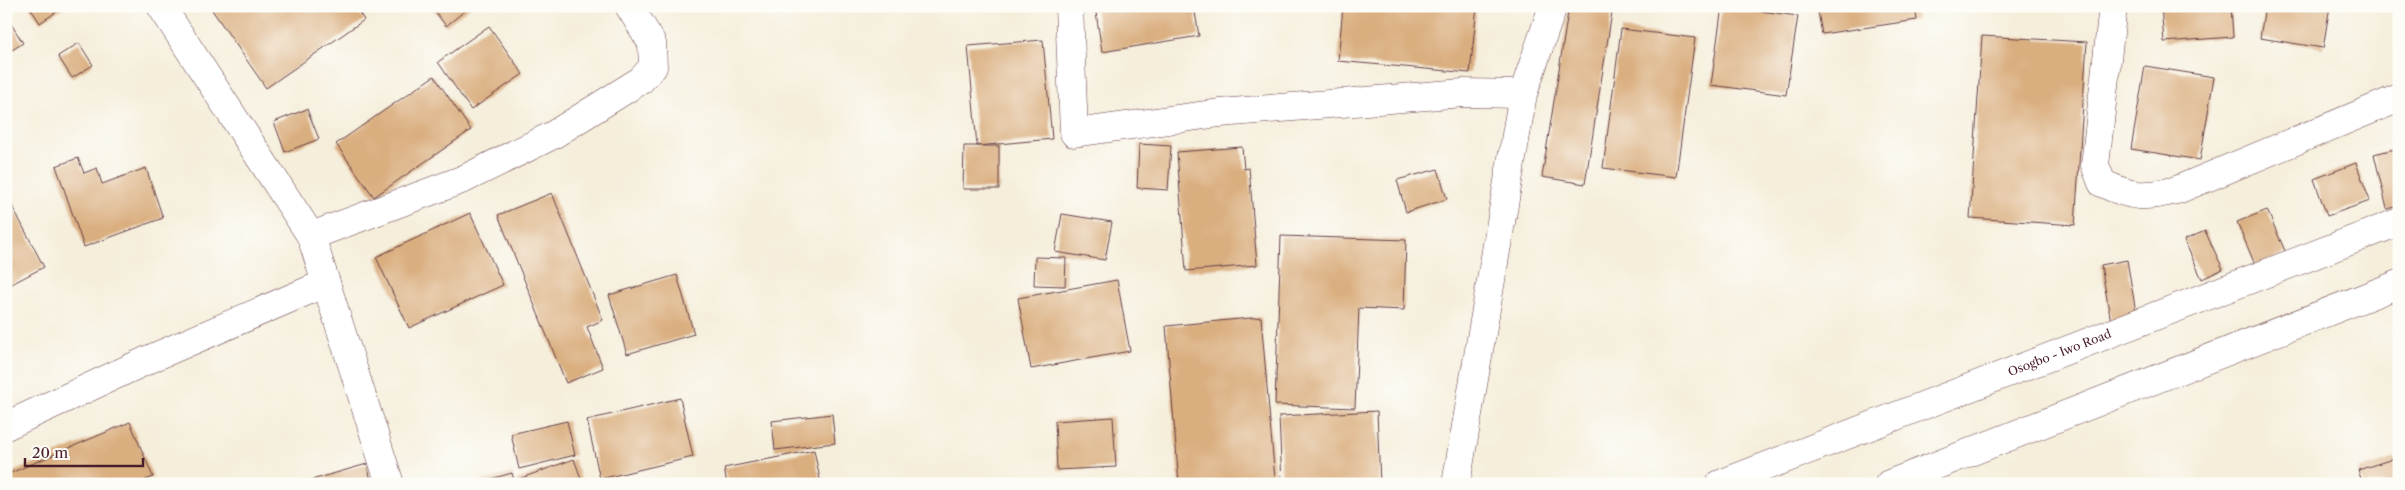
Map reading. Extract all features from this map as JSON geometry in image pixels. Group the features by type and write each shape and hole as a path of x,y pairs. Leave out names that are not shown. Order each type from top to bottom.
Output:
{"street":[{"path":"161,6 311,236 390,484"},
{"path":"311,236 464,180 552,135 641,80 653,66 652,43 629,6"},
{"path":"1068,6 1074,133 1220,113 1463,93 1523,94"},
{"path":"1456,484 1523,94 1553,6"},
{"path":"2113,6 2096,165 2102,183 2121,192 2149,197 2177,190 2399,98"},
{"name":"Osogbo - Iwo Road","path":"1720,484 2399,222"},
{"path":"6,426 152,358 326,283"},
{"path":"1889,484 2399,284"}],"building":[{"path":"29,6 65,6 40,23"},
{"path":"218,6 355,6 364,20 266,88 212,10"},
{"path":"431,6 471,6 446,26"},
{"path":"665,6 676,6 669,11"},
{"path":"1095,6 1194,6 1199,36 1102,52"},
{"path":"1343,6 1477,6 1470,73 1338,61"},
{"path":"1569,6 1613,6 1585,184 1542,177"},
{"path":"1722,6 1798,16 1786,95 1711,85"},
{"path":"1817,6 1915,6 1917,20 1822,34"},
{"path":"2161,6 2231,6 2233,37 2164,42"},
{"path":"2265,6 2330,6 2323,48 2260,38"},
{"path":"6,16 23,43 6,54"},
{"path":"489,26 523,74 471,110 438,62"},
{"path":"1621,29 1695,38 1676,177 1603,168"},
{"path":"1982,36 2087,42 2075,225 1970,218"},
{"path":"1043,40 1052,139 977,146 968,46"},
{"path":"79,43 93,65 72,78 58,56"},
{"path":"2145,66 2214,77 2200,160 2131,149"},
{"path":"434,76 471,130 374,197 336,144"},
{"path":"307,109 319,139 285,152 274,122"},
{"path":"1139,144 1171,146 1168,190 1137,188"},
{"path":"964,146 999,146 999,189 963,189"},
{"path":"1242,147 1244,169 1249,168 1257,265 1186,271 1177,152"},
{"path":"2399,148 2399,206 2387,209 2374,154"},
{"path":"78,158 84,173 97,168 102,184 146,168 163,218 84,247 56,166"},
{"path":"2356,163 2370,201 2327,216 2314,179"},
{"path":"1438,169 1447,199 1406,212 1397,180"},
{"path":"552,193 603,320 587,327 603,368 566,383 498,215"},
{"path":"6,194 44,267 6,287"},
{"path":"2267,210 2286,253 2256,267 2237,222"},
{"path":"470,213 503,285 409,328 376,257"},
{"path":"1062,214 1112,222 1105,260 1055,252"},
{"path":"2205,231 2223,269 2202,279 2184,240"},
{"path":"1281,236 1406,240 1404,310 1359,308 1355,408 1275,405"},
{"path":"1035,257 1066,258 1065,286 1034,285"},
{"path":"2127,260 2137,318 2111,322 2101,265"},
{"path":"677,275 694,334 627,354 609,295"},
{"path":"1117,280 1130,351 1031,369 1018,298"},
{"path":"1261,317 1275,480 1229,484 1179,484 1166,326"},
{"path":"680,398 693,457 600,479 587,420"},
{"path":"1377,411 1380,484 1282,484 1279,416"},
{"path":"832,414 835,443 775,450 772,421"},
{"path":"1113,417 1116,467 1057,470 1055,421"},
{"path":"567,421 575,455 519,469 511,434"},
{"path":"130,422 153,477 136,484 6,484 6,475"},
{"path":"814,450 821,484 727,484 724,468"},
{"path":"2399,457 2399,484 2363,484 2358,470"},
{"path":"574,459 583,484 517,484 516,480"},
{"path":"367,464 372,484 301,484 301,483"},
{"path":"512,473 515,484 477,484 477,483"}]}
